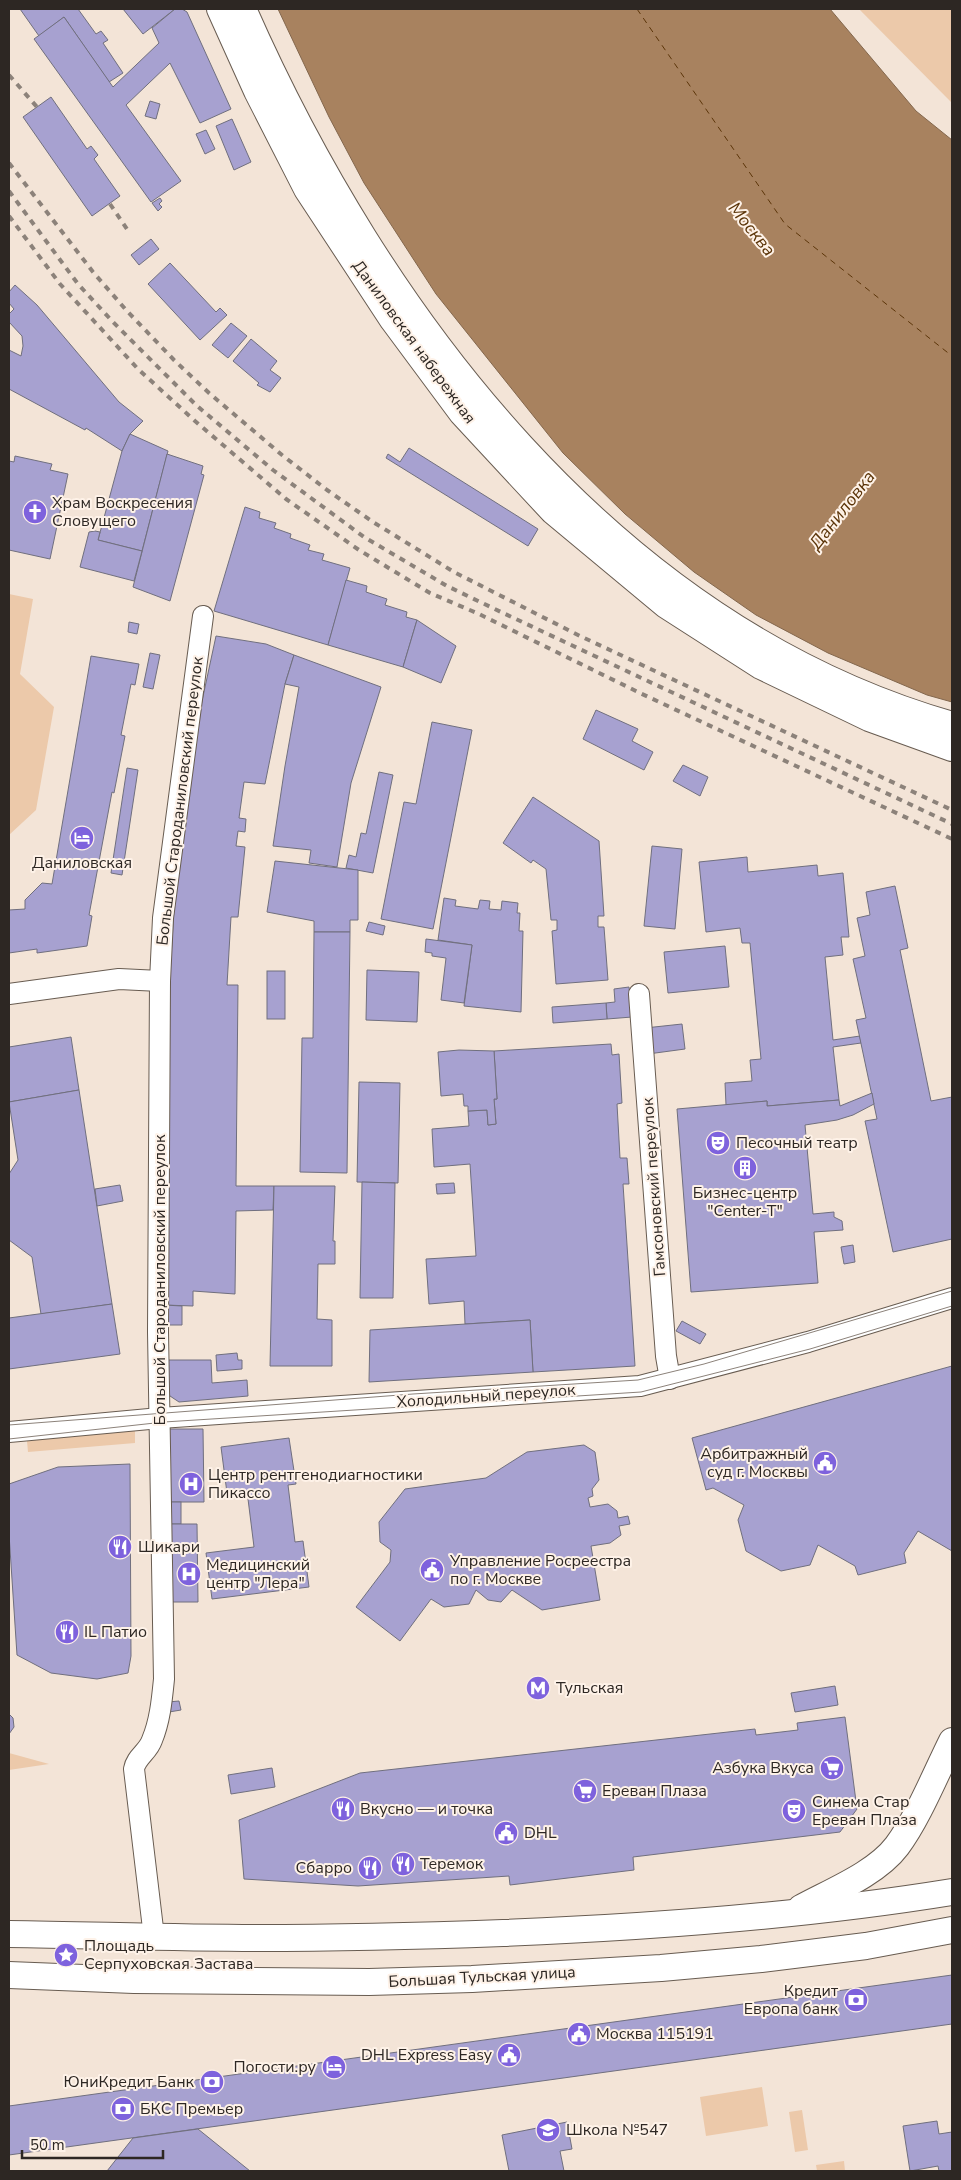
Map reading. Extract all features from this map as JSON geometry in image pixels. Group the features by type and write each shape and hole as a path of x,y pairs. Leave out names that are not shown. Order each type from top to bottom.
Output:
{"main road":[{"name":"Даниловская набережная","path":"220,9 256,91 307,189 393,320 462,413 553,511 666,605 761,666 869,718 952,748"},
{"name":"Даниловская набережная","path":"244,9 272,75 330,183 408,306 476,396 573,499 626,547 721,617 803,665 875,699 908,712 952,725"},
{"path":"789,1915 860,1876 880,1862 896,1847 921,1804 952,1741"},
{"path":"9,1934 154,1937 421,1936 584,1929 789,1915 878,1904 952,1892"},
{"name":"Большая Тульская улица","path":"9,1975 134,1980 359,1982 472,1979 660,1968 761,1959 866,1946 952,1930"}],"street":[{"name":"Большой Староданиловский переулок","path":"154,1937 134,1769 136,1761 152,1742 162,1701 164,1678 158,1332 162,918 203,616"},
{"path":"9,994 120,979 160,981"},
{"name":"Гамсоновский переулок","path":"639,994 666,1356 670,1379"},
{"name":"Холодильный переулок","path":"9,1432 160,1418 640,1386 808,1342 952,1298"}],"shaded area":[{"path":"859,9 951,9 952,103"},
{"path":"9,594 33,599 20,674 54,707 36,810 9,835"},
{"path":"135,1429 135,1443 28,1452 27,1441"},
{"path":"9,1753 49,1764 9,1770"},
{"path":"762,2087 768,2126 706,2136 700,2097"},
{"path":"802,2110 808,2150 795,2152 789,2112"},
{"path":"844,2161 845,2171 817,2171 816,2165"}],"water":[{"path":"278,9 830,9 916,111 952,140 952,702 927,695 828,653 756,615 694,572 625,514 563,453 436,294 364,183 329,117"}],"building":[{"path":"20,9 78,9 96,34 101,31 108,40 103,43 123,73 109,82 64,17 39,36"},
{"path":"123,9 175,9 143,34"},
{"path":"175,9 182,9 187,12 231,109 200,123 170,63 126,105 181,181 151,202 34,39 64,17 113,87 159,43 152,28"},
{"path":"51,97 87,149 91,146 98,155 94,159 120,196 92,216 23,117"},
{"path":"150,101 160,104 156,119 145,116"},
{"path":"232,119 251,162 234,170 216,126"},
{"path":"206,130 215,149 205,154 196,134"},
{"path":"160,198 162,201 159,204 162,207 158,211 152,203"},
{"path":"151,239 159,249 139,265 131,255"},
{"path":"170,263 216,312 220,308 227,315 200,340 148,284"},
{"path":"15,285 37,305 119,402 143,421 130,434 122,451 86,428 85,430 9,389 9,350 21,356 23,346 22,336 9,322 9,314 14,309 9,303 9,292"},
{"path":"231,323 247,336 228,358 212,345"},
{"path":"251,339 277,361 270,370 281,378 270,392 257,385 259,383 233,361"},
{"path":"130,434 168,451 142,551 98,540 122,451"},
{"path":"409,448 538,529 528,546 386,458 388,454 400,462"},
{"path":"167,454 203,466 201,474 204,475 170,601 133,587"},
{"name":"Храм Воскресения Словущего","path":"15,456 52,464 50,470 68,474 50,559 9,550 9,461 14,462"},
{"path":"245,507 260,512 259,518 276,523 274,528 291,534 290,538 310,545 308,550 324,554 322,560 350,568 328,645 214,611"},
{"path":"89,532 100,532 98,540 142,551 134,581 80,567"},
{"path":"346,580 367,586 366,592 387,599 385,605 407,612 406,617 417,620 403,667 328,645"},
{"path":"417,620 456,646 441,683 403,667"},
{"path":"129,622 139,624 137,634 128,632"},
{"path":"216,636 266,644 294,655 285,684 265,784 244,782 239,818 246,819 245,832 238,831 236,846 245,847 238,917 231,917 227,985 238,985 236,1186 274,1186 273,1210 236,1211 235,1294 193,1291 193,1306 164,1305 168,1006 176,876 193,743"},
{"path":"150,653 160,655 153,689 143,687"},
{"path":"294,655 381,687 351,783 337,867 309,863 311,850 273,846 299,687 285,684"},
{"name":"Даниловская","path":"91,656 139,664 135,685 131,684 121,735 125,736 114,793 112,792 89,915 92,916 87,946 37,953 37,949 9,953 9,910 25,909 25,900 42,883 52,884"},
{"path":"596,710 638,729 632,741 653,752 644,770 583,739"},
{"path":"432,722 472,730 433,929 381,919 404,802 416,804"},
{"path":"683,765 708,777 700,796 673,781"},
{"path":"127,768 138,770 122,875 111,873"},
{"path":"379,772 393,775 373,873 346,868 349,855 356,857 361,833 366,834"},
{"path":"533,797 599,841 604,916 598,916 598,927 604,927 608,980 556,984 552,931 557,930 557,920 551,920 546,869 533,860 531,863 503,843"},
{"path":"652,846 682,849 675,929 644,926"},
{"path":"747,857 748,872 817,865 818,876 843,873 849,937 841,937 843,955 825,957 833,1040 860,1036 861,1043 833,1047 839,1100 767,1106 767,1101 726,1105 725,1083 752,1081 750,1060 761,1059 750,943 742,943 740,928 706,932 699,862"},
{"path":"275,861 358,870 358,920 350,920 350,932 314,932 314,921 267,912"},
{"path":"895,886 908,948 900,950 931,1101 952,1097 952,1239 893,1252 865,1121 877,1119 856,1020 866,1018 853,959 865,956 857,918 870,915 866,892"},
{"path":"444,898 456,900 455,906 478,909 480,900 490,901 489,909 501,910 502,901 518,903 517,913 520,913 519,931 523,931 521,1012 464,1006 472,945 438,940"},
{"path":"369,922 385,926 383,935 366,931"},
{"path":"314,932 350,932 347,1173 300,1172 302,1038 313,1038"},
{"path":"426,939 472,945 464,1003 441,1000 446,958 432,956 432,953 425,952"},
{"path":"725,946 729,987 668,993 664,952"},
{"path":"367,970 419,972 417,1022 366,1020"},
{"path":"267,971 285,971 285,1019 267,1019"},
{"path":"629,987 632,1017 607,1019 606,1003 615,1002 614,989"},
{"path":"606,1003 607,1019 553,1023 552,1007"},
{"path":"682,1024 685,1049 648,1054 645,1028"},
{"path":"71,1037 79,1090 9,1102 9,1047"},
{"path":"611,1044 612,1055 619,1054 622,1103 617,1104 620,1158 627,1158 629,1184 623,1184 635,1366 533,1372 530,1320 465,1324 464,1301 429,1304 426,1259 476,1256 470,1164 434,1167 432,1129 469,1126 468,1111 487,1110 488,1125 496,1124 494,1099 497,1099 494,1051"},
{"path":"459,1050 494,1051 497,1099 494,1099 496,1124 488,1125 487,1110 468,1111 468,1106 464,1106 463,1094 441,1096 438,1052"},
{"path":"359,1082 400,1083 398,1183 357,1182"},
{"path":"79,1090 112,1304 41,1314 32,1257 9,1240 9,1174 18,1160 9,1102"},
{"name":"Бизнес-центр \"Center-T\"","path":"872,1093 874,1104 853,1115 837,1120 805,1125 813,1214 834,1212 834,1217 842,1221 843,1230 814,1232 818,1283 691,1292 677,1109 767,1101 767,1106 839,1100 840,1106"},
{"path":"362,1182 395,1183 393,1298 360,1298"},
{"path":"454,1183 455,1193 437,1194 436,1184"},
{"path":"120,1185 123,1201 97,1206 95,1189"},
{"path":"274,1186 335,1186 333,1241 335,1241 335,1264 318,1264 317,1319 332,1320 332,1366 270,1366"},
{"path":"853,1245 855,1262 844,1264 841,1247"},
{"path":"112,1304 120,1354 9,1369 9,1318"},
{"path":"164,1305 182,1306 182,1325 164,1325"},
{"path":"530,1320 533,1372 369,1382 370,1330"},
{"path":"682,1321 706,1334 700,1344 676,1331"},
{"path":"237,1353 238,1360 242,1360 242,1369 217,1371 216,1355"},
{"path":"164,1360 211,1360 212,1383 247,1380 248,1396 179,1402 166,1391"},
{"name":"Арбитражный суд г. Москвы","path":"952,1366 952,1551 918,1531 904,1553 906,1563 858,1575 855,1566 818,1545 810,1565 781,1571 746,1551 738,1520 744,1505 713,1488 706,1490 692,1438"},
{"path":"162,1429 203,1429 204,1502 163,1502"},
{"path":"289,1438 296,1484 288,1485 295,1542 303,1541 309,1587 212,1599 206,1553 254,1547 247,1491 227,1493 221,1447"},
{"path":"584,1445 595,1452 599,1480 592,1489 593,1496 588,1498 590,1507 608,1504 617,1511 618,1518 628,1516 630,1524 619,1526 621,1535 610,1543 591,1546 600,1600 542,1610 512,1590 501,1602 488,1600 476,1590 469,1604 444,1607 431,1599 400,1641 356,1607 390,1562 391,1550 380,1542 379,1522 405,1489 486,1478 527,1452"},
{"path":"130,1464 131,1656 128,1673 97,1679 51,1673 17,1655 9,1534 9,1484 58,1467"},
{"path":"163,1502 181,1502 181,1524 163,1524"},
{"path":"163,1524 197,1524 198,1602 165,1602"},
{"path":"835,1686 838,1705 795,1712 791,1693"},
{"path":"179,1701 181,1710 169,1712 168,1702"},
{"path":"9,1714 13,1718 14,1727 9,1734"},
{"name":"Ереван Плаза","path":"845,1717 857,1809 840,1832 633,1857 634,1870 510,1885 509,1876 358,1886 244,1879 239,1820 360,1773 755,1729 756,1735 798,1730 797,1723"},
{"path":"272,1768 275,1787 231,1794 228,1775"},
{"path":"952,1975 952,2024 9,2155 9,2106"},
{"path":"937,2121 939,2134 952,2132 952,2171 939,2171 938,2166 910,2171 903,2126"},
{"path":"567,2122 572,2149 560,2151 564,2171 509,2171 502,2135"},
{"path":"198,2129 250,2171 107,2171 133,2138"}],"ferry route":[{"path":"637,9 785,224 952,356"}],"tram line":[{"path":"9,1425 413,1394 638,1380 704,1364 952,1291"},
{"path":"9,1439 164,1422 641,1392 810,1349 952,1306"}],"railway":[{"path":"9,75 37,107"},
{"path":"9,163 93,272 174,360 209,393 282,455 327,490 373,522 454,572 580,636 952,810"},
{"path":"9,191 78,284 196,405 273,470 364,537 447,586 952,824"},
{"path":"110,204 129,232"},
{"path":"9,216 60,284 138,369 286,499 359,550 430,593 479,614 640,693 952,839"}],"place":[{"name":"Храм Воскресения Словущего","path":"35,512"},
{"name":"Даниловская","path":"82,838"},
{"name":"Песочный театр","path":"718,1143"},
{"name":"Бизнес-центр \"Center-T\"","path":"745,1168"},
{"name":"Арбитражный суд г. Москвы","path":"825,1463"},
{"name":"Центр рентгенодиагностики Пикассо","path":"191,1484"},
{"name":"Шикари","path":"120,1547"},
{"name":"Управление Росреестра по г. Москве","path":"432,1570"},
{"name":"Медицинский центр \"Лера\"","path":"189,1574"},
{"name":"IL Патио","path":"67,1632"},
{"name":"Тульская","path":"538,1688"},
{"name":"Азбука Вкуса","path":"832,1768"},
{"name":"Ереван Плаза","path":"585,1791"},
{"name":"Вкусно — и точка","path":"343,1809"},
{"name":"Синема Стар Ереван Плаза","path":"794,1811"},
{"name":"DHL","path":"506,1833"},
{"name":"Теремок","path":"403,1864"},
{"name":"Сбарро","path":"370,1868"},
{"name":"Площадь Серпуховская Застава","path":"66,1955"},
{"name":"Кредит Европа банк","path":"856,2000"},
{"name":"Москва 115191","path":"579,2034"},
{"name":"DHL Express Easy","path":"509,2055"},
{"name":"Погости.ру","path":"334,2067"},
{"name":"ЮниКредит Банк","path":"212,2082"},
{"name":"БКС Премьер","path":"123,2109"},
{"name":"Школа №547","path":"548,2130"}],"water label":[{"name":"Москва","path":"752,229"},
{"name":"Даниловка","path":"842,510"}]}
